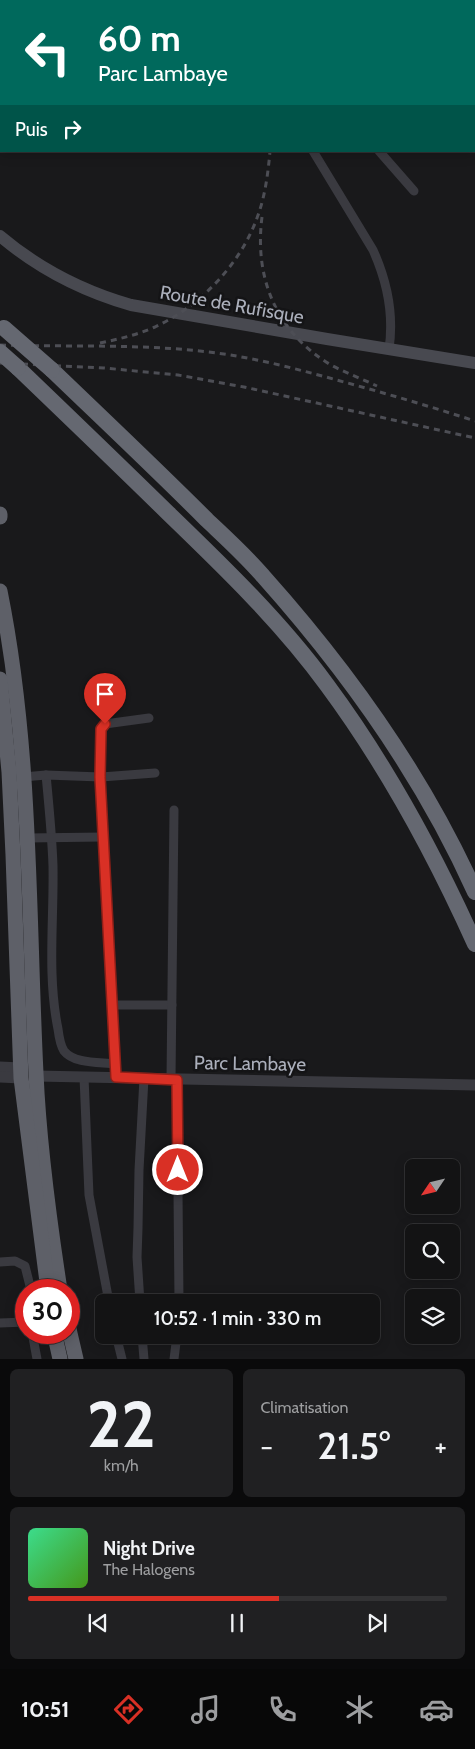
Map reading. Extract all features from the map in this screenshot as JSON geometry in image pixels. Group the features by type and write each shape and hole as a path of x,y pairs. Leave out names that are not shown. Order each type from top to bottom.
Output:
{"highway":[{"path":"2,326 52,370 262,575 304,624 367,705 404,762 442,828 475,892"},
{"path":"0,352 240,584 276,623 326,683 359,730 412,815 431,850 475,944"},
{"path":"0,591 9,637 27,838 26,1074 58,1279"},
{"path":"0,679 8,763 26,1074 47,1279"},
{"path":"57,1344 60,1359"},
{"path":"72,1344 76,1359"}],"main road":[{"name":"Route de Rufisque","path":"0,236 46,270 104,297 122,302 475,363"}],"street":[{"path":"314,152 373,250 378,262 388,296 391,335 389,349"},
{"path":"380,152 414,191"},
{"path":"116,1077 100,777 103,725 149,718"},
{"path":"23,777 46,775 100,777 155,773"},
{"path":"46,775 52,838 53,929 51,966 53,999 61,1045 69,1055 80,1060 115,1064"},
{"path":"174,810 172,1005 179,1294"},
{"path":"27,838 103,837"},
{"path":"112,1005 172,1005"},
{"path":"0,1067 26,1074"},
{"path":"0,1077 26,1074"},
{"name":"Parc Lambaye","path":"26,1074 84,1077 469,1085"},
{"path":"84,1077 89,1195 108,1294"},
{"path":"139,1294 137,1257 144,1078"},
{"path":"0,1262 15,1261 25,1266 28,1279"},
{"path":"0,1323 15,1322"},
{"path":"34,1344 36,1359"},
{"path":"118,1344 122,1359"},
{"path":"143,1344 144,1359"},
{"path":"174,1359 176,1344"}],"railway":[{"path":"100,343 135,335 172,318 203,296 229,268 250,235 257,218 266,185 270,152"},
{"path":"262,217 260,240 266,283 273,302 283,320 296,337 312,352 331,365 377,386"},
{"path":"0,345 150,347 237,356 326,377 475,421"},
{"path":"0,363 104,368 178,375 244,387 475,438"}],"route":[{"path":"105,724 101,729 100,777 116,1077 177,1080 178,1170"}]}
